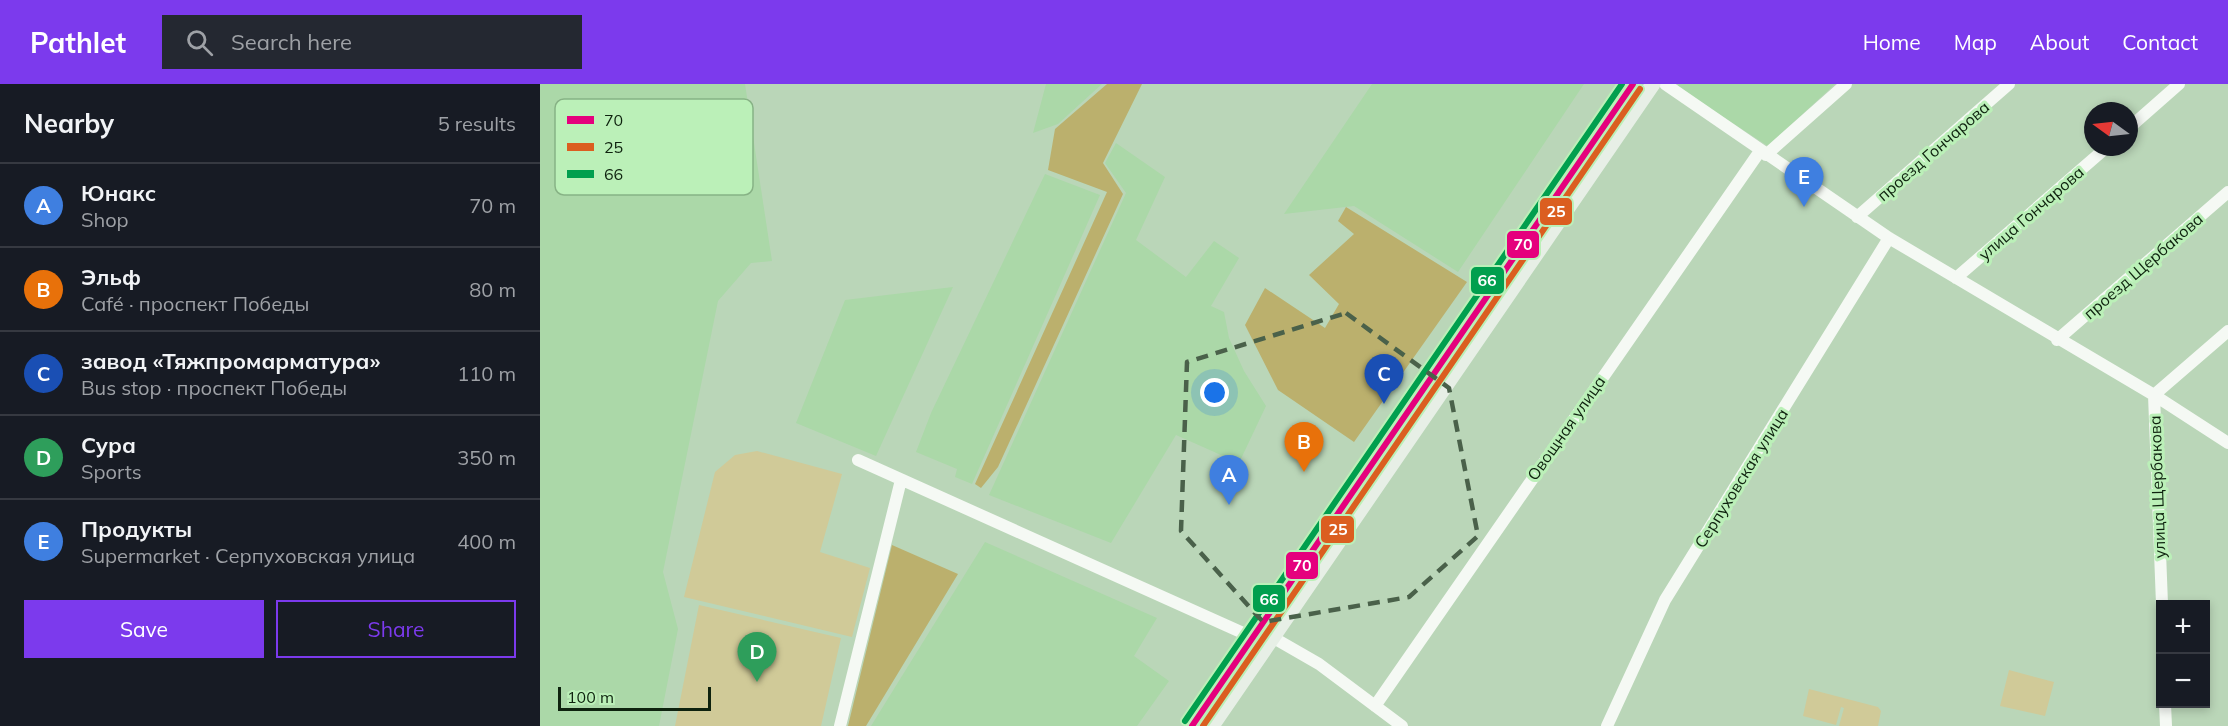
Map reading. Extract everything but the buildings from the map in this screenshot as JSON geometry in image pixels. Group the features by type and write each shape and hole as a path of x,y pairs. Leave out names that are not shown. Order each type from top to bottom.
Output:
{"main road":[{"path":"1192,726 1633,84"},
{"path":"1212,726 1653,84"}],"street":[{"path":"1665,84 1889,238 2057,340 2154,395 2228,443"},
{"name":"Овощная улица","path":"1375,706 1763,153 1846,84"},
{"name":"проезд Гончарова","path":"1857,217 2009,84"},
{"path":"2138,120 2179,84"},
{"name":"улица Гончарова","path":"1956,278 2097,156"},
{"name":"проезд Щербакова","path":"2057,340 2228,192"},
{"name":"Серпуховская улица","path":"1607,726 1665,600 1889,238"},
{"name":"улица Щербакова","path":"2162,600 2154,395 2228,331"},
{"path":"858,460 1252,637 1272,637 1319,664 1395,724"},
{"path":"840,726 901,480"},
{"path":"2165,708 2166,726"}],"highlighted area":[{"path":"1346,313 1449,388 1478,536 1409,597 1263,622 1181,531 1187,362"}],"shaded area":[{"path":"540,84 745,84 747,99 555,99 555,195 753,195 753,136 772,261 751,263 718,301 663,572 678,629 659,726 540,726"},
{"path":"1046,84 1102,84 1058,124 1033,133"},
{"path":"1107,84 1142,84 1103,163 1123,194 998,467 981,488 975,484 1107,192 1048,170 1055,129"},
{"path":"1372,84 1584,84 1458,272 1354,206 1284,214"},
{"path":"1679,84 1835,84 1768,146 1677,87"},
{"path":"1116,143 1165,177 1136,240 1186,277 1214,241 1239,258 1211,306 1224,312 1229,338 1244,371 1266,406 1239,463 1176,435 1111,543 989,495 1126,193 1105,163"},
{"path":"1045,174 1100,195 972,484 955,477 957,469 916,452 931,413"},
{"path":"1346,207 1467,282 1354,442 1278,390 1245,325 1265,288 1325,328 1339,304 1309,275 1354,234 1338,221"},
{"path":"953,287 876,456 796,423 845,300"},
{"path":"757,451 842,474 820,552 870,568 852,637 684,597 715,472 735,455"},
{"path":"985,542 1157,618 1134,656 1169,681 1137,726 871,726"},
{"path":"892,545 958,574 866,726 848,726"},
{"path":"699,605 841,638 821,726 675,726"},
{"path":"2009,670 2054,682 2045,716 2000,706"},
{"path":"1809,689 1878,707 1881,711 1878,726 1839,726 1844,708 1841,707 1836,725 1803,716"}],"transit line":[{"name":"66","path":"1185,721 1622,84"},
{"name":"70","path":"1192,726 1633,84"},
{"name":"25","path":"1203,726 1640,89"}],"place":[{"name":"Продукты","path":"1804,207"},
{"name":"завод «Тяжпромарматура»","path":"1384,404"},
{"name":"Эльф","path":"1304,472"},
{"name":"Юнакс","path":"1229,505"},
{"name":"Сура","path":"757,682"}]}
